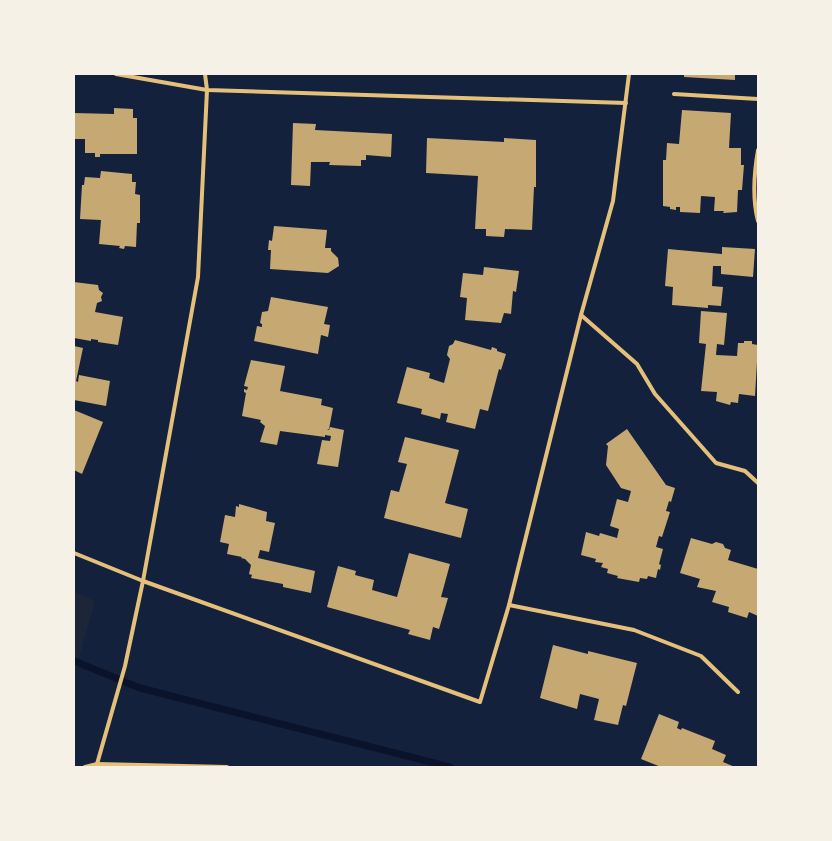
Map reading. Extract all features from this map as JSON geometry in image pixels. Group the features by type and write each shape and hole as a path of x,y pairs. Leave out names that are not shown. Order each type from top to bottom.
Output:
{"street":[{"path":"116,74 207,90 626,104"},
{"path":"97,764 125,666 143,581 198,277 207,90 205,74"},
{"path":"74,553 143,581 480,702 509,605 581,315 613,201 629,74"},
{"path":"674,94 758,99"},
{"path":"758,150 754,174 756,212 758,221"},
{"path":"581,315 637,364 655,394 716,462 744,471 758,482"},
{"path":"509,605 634,630 701,656 738,692"},
{"path":"85,767 97,764 226,767"}],"shaded area":[{"path":"74,592 95,601 74,675"}],"building":[{"path":"684,74 735,74 735,80 684,77"},
{"path":"114,108 133,109 133,118 137,118 137,154 100,154 100,157 95,157 95,153 85,153 85,139 74,139 74,113 114,114"},
{"path":"682,110 731,113 729,148 741,148 741,165 744,165 742,190 738,190 737,212 723,213 724,211 714,211 715,197 701,196 700,213 680,212 680,207 676,207 676,210 663,206 663,160 666,160 667,143 679,144"},
{"path":"293,123 316,124 315,130 392,134 391,157 366,155 366,160 361,160 361,166 329,165 330,162 311,162 310,186 291,185"},
{"path":"427,138 504,142 504,138 536,140 536,187 534,187 532,230 505,229 504,237 486,236 486,229 475,229 478,176 426,173"},
{"path":"101,171 132,174 132,182 136,182 135,194 140,195 140,223 137,223 136,247 125,246 124,249 119,248 120,246 99,244 101,220 80,219 82,185 84,185 85,177 100,178"},
{"path":"274,226 327,230 325,248 331,248 331,251 338,258 339,266 328,273 270,269 271,250 268,250 269,240 272,241"},
{"path":"722,247 755,249 753,277 721,274 721,266 713,266 712,286 723,287 721,306 708,305 708,308 672,305 673,287 665,286 668,249 722,254"},
{"path":"484,267 519,271 516,292 513,291 511,314 504,313 501,323 465,320 467,298 460,297 463,273 483,275"},
{"path":"74,282 98,285 99,290 103,293 101,297 102,301 97,303 95,312 123,317 118,345 98,342 98,340 91,339 91,341 74,338"},
{"path":"271,297 328,307 324,324 330,325 328,337 321,335 318,354 254,341 257,326 262,327 262,324 260,323 262,312 268,311"},
{"path":"701,311 727,313 724,345 717,344 716,355 737,356 738,343 744,343 744,341 752,341 752,344 758,345 755,396 739,394 738,403 731,402 730,405 716,401 717,392 701,391 706,344 699,343"},
{"path":"455,340 491,350 492,347 497,349 497,351 506,354 501,370 499,369 488,411 480,409 475,429 446,422 448,414 441,413 440,419 421,414 422,409 397,403 407,367 430,373 429,378 444,383 450,359 447,355 449,346 453,344"},
{"path":"74,346 83,348 76,381 78,382 79,375 110,381 106,406 74,400"},
{"path":"251,360 285,366 280,391 322,399 321,405 333,408 329,429 327,429 329,430 330,427 344,430 338,467 317,464 322,440 330,441 331,436 325,435 325,437 280,431 277,445 260,442 265,426 260,422 261,420 242,416 246,393 244,392 244,389 247,390 248,387 244,386"},
{"path":"74,410 103,422 82,474 74,470"},
{"path":"627,429 666,485 675,488 671,502 669,501 666,511 670,512 662,537 659,536 656,547 663,549 659,564 661,565 660,570 658,569 656,578 648,576 647,579 640,578 639,582 617,578 618,576 607,573 608,569 601,567 603,563 595,562 596,559 581,555 586,532 599,536 600,533 617,538 619,529 610,526 617,499 628,502 631,491 621,488 606,465 608,446 606,444"},
{"path":"405,437 459,450 445,503 468,509 461,538 384,518 391,490 399,492 407,464 398,462"},
{"path":"239,504 267,512 266,521 275,523 269,552 260,550 258,558 315,571 311,593 283,587 283,584 251,578 252,575 249,574 251,565 245,559 227,554 229,544 220,542 225,515 235,517 236,506 239,507"},
{"path":"691,538 712,544 716,542 723,544 725,548 731,550 728,560 758,569 758,616 749,612 747,618 728,612 729,607 712,602 716,591 697,587 700,579 680,573"},
{"path":"409,553 450,564 441,597 448,598 439,629 433,627 430,640 408,634 410,630 327,607 338,566 356,571 355,575 374,580 372,590 397,597"},
{"path":"553,645 588,654 588,651 637,663 626,706 623,705 618,725 594,720 599,699 580,694 577,709 540,698"},
{"path":"659,714 679,722 677,728 681,730 682,728 715,741 712,749 726,755 723,762 735,767 661,767 641,759"}],"waterway":[{"path":"74,661 140,688 450,767"}]}
